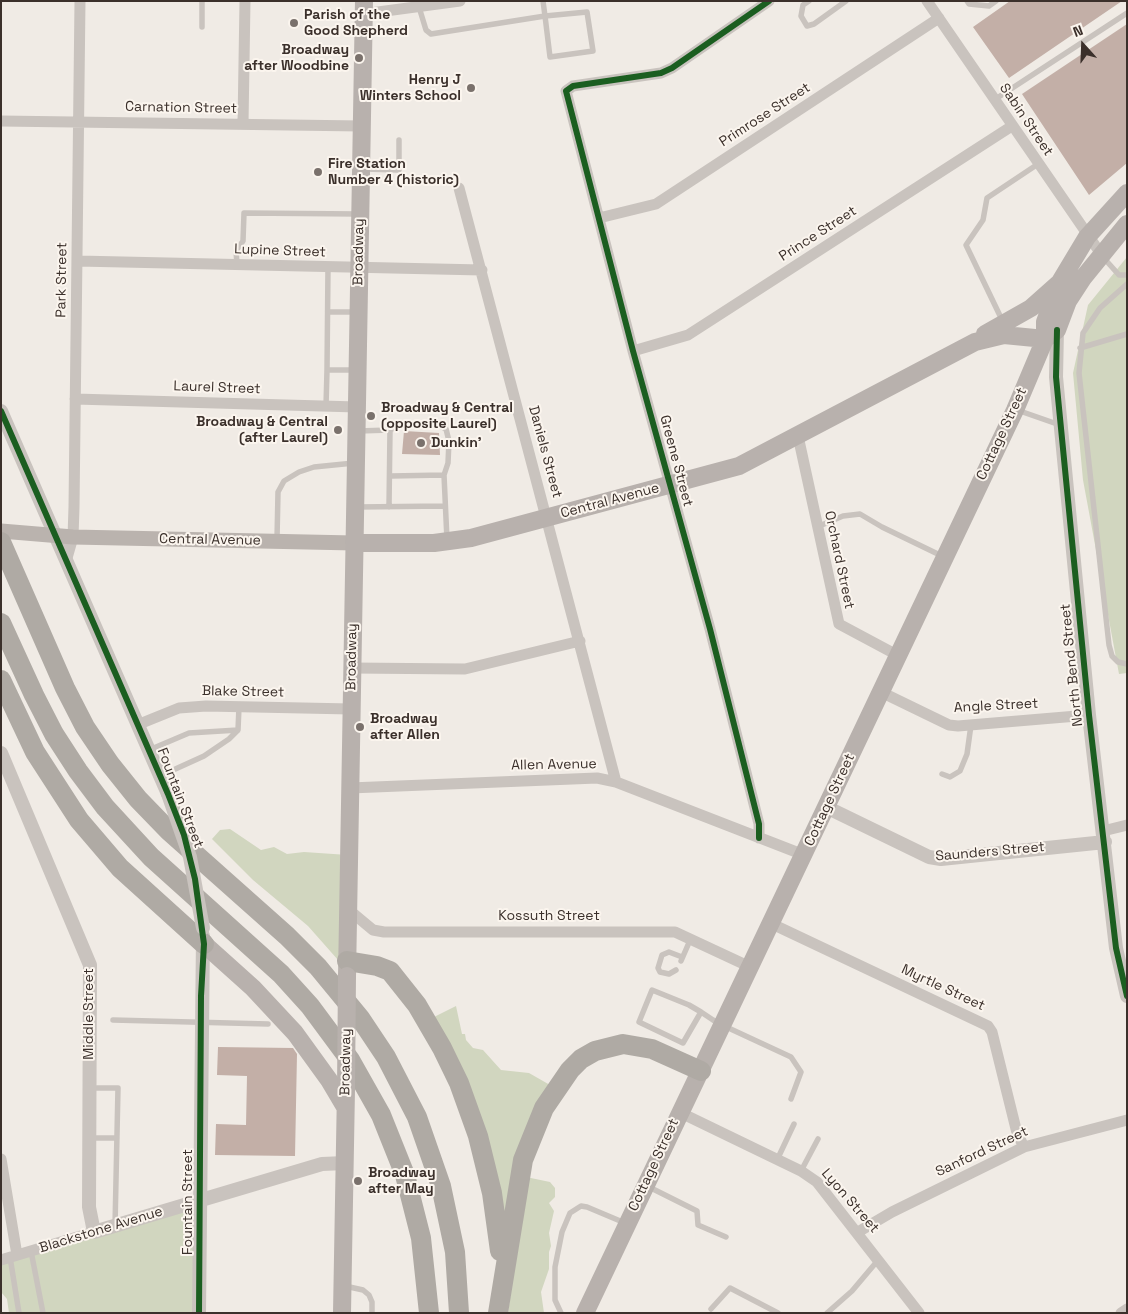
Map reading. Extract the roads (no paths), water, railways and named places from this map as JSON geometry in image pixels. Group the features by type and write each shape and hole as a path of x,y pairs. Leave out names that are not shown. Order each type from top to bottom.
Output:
{"highway":[{"path":"1,542 65,688 86,727 110,764 138,799 169,831 281,931 318,967 360,1018 386,1057 417,1117 441,1186 455,1252 460,1313"},
{"path":"1,623 54,734 105,807 150,856 286,980 324,1023 354,1065 390,1135 412,1196 424,1259 429,1313"},
{"path":"1,680 35,752 83,826 120,868 203,936"},
{"path":"347,969 378,966 390,971 421,1012 451,1065 473,1119 488,1174 499,1243 502,1291"},
{"path":"498,1313 524,1155 544,1108 570,1070 581,1059 595,1051 623,1044 652,1049 701,1071"}],"main road":[{"name":"Broadway","path":"342,1313 364,8"},
{"path":"975,342 1031,308 1060,282 1087,237 1127,193"},
{"path":"1051,334 1082,278 1127,224"},
{"name":"Cottage Street","path":"585,1313 679,1112 701,1071 748,966 804,855 1051,334 1045,322 1060,282"},
{"name":"Central Avenue","path":"1,531 72,537 354,543 447,542 471,538 739,466 975,342 1004,335 1051,334"},
{"path":"203,936 295,1034 330,1080 346,1108"}],"street":[{"name":"Park Street","path":"67,558 72,537 78,261 77,122 80,1"},
{"path":"243,124 246,1"},
{"path":"364,8 419,8 460,1"},
{"name":"Greene Street","path":"759,838 759,824 710,629 633,351 566,91 573,86 660,73 672,68 769,1"},
{"name":"Sabin Street","path":"927,1 1087,237 1101,254"},
{"name":"Primrose Street","path":"599,218 656,204 939,18"},
{"name":"Carnation Street","path":"1,121 361,126"},
{"name":"Prince Street","path":"633,351 688,335 1012,126"},
{"name":"Daniels Street","path":"459,188 616,782"},
{"name":"Lupine Street","path":"78,261 482,270"},
{"name":"North Bend Street","path":"1051,334 1089,715 1116,948 1127,996"},
{"name":"Laurel Street","path":"75,399 357,407"},
{"name":"Fountain Street","path":"1,411 67,558 168,794 190,857 203,936 199,1313"},
{"name":"Orchard Street","path":"798,436 839,624 898,655"},
{"path":"352,668 465,669 580,641"},
{"name":"Angle Street","path":"881,692 949,725 971,725 1089,715"},
{"name":"Blake Street","path":"137,725 179,708 351,709"},
{"name":"Middle Street","path":"1,753 7,782 90,966 89,1207 94,1232"},
{"name":"Allen Avenue","path":"350,788 597,778 616,782 804,855"},
{"name":"Saunders Street","path":"826,807 929,857 935,858 1104,836"},
{"path":"1104,836 1127,826"},
{"name":"Kossuth Street","path":"349,910 373,930 384,932 668,931 691,938 748,966"},
{"name":"Myrtle Street","path":"770,922 988,1026 992,1032 1017,1133 1024,1148"},
{"name":"Lyon Street","path":"679,1112 801,1171 817,1182 858,1232 919,1313"},
{"name":"Sanford Street","path":"858,1232 885,1216 1024,1148 1127,1120"},
{"path":"1,1159 10,1257"},
{"name":"Blackstone Avenue","path":"10,1257 322,1164 345,1163"},
{"path":"1121,1313 1127,1309"}],"lane":[{"path":"202,1 202,27"},
{"path":"419,8 426,30 431,34 545,16 587,12 593,51 550,58 545,16 543,1"},
{"path":"809,1 803,5 801,16 807,26 814,24 846,1"},
{"path":"967,1 968,4 989,6 996,1"},
{"path":"994,100 1127,13"},
{"path":"360,169 400,170 399,140"},
{"path":"1003,324 966,245 983,220 987,198 1038,164"},
{"path":"237,264 236,251 243,241 244,213 360,214"},
{"path":"1101,254 1119,275 1127,275"},
{"path":"326,406 328,267"},
{"path":"1127,284 1100,308 1083,333 1078,373 1109,645 1112,656 1118,662 1127,664"},
{"path":"328,312 358,312"},
{"path":"1080,348 1127,334"},
{"path":"327,370 358,370"},
{"path":"1014,410 1060,425"},
{"path":"356,431 390,430 396,426 414,424 436,424 446,429 449,441 448,463 444,475 447,542"},
{"path":"390,430 390,507"},
{"path":"277,541 278,492 284,481 299,472 314,467 356,462"},
{"path":"391,476 444,475"},
{"path":"355,507 445,506"},
{"path":"817,527 843,516 860,514 882,527 944,557"},
{"path":"160,776 204,756 229,739 238,730 239,707"},
{"path":"942,774 950,777 960,772 967,754 971,725"},
{"path":"149,750 189,733 238,730"},
{"path":"676,970 669,974 660,972 658,968 662,955 669,952 681,959 691,938"},
{"path":"700,1012 683,1043 639,1022 652,990 689,1005 722,1025 791,1057 801,1072 791,1099"},
{"path":"113,1020 268,1024"},
{"path":"89,1088 118,1088 115,1226"},
{"path":"777,1160 794,1124"},
{"path":"89,1138 117,1138"},
{"path":"801,1171 818,1138"},
{"path":"645,1185 697,1211 698,1225 726,1237"},
{"path":"561,1313 555,1300 556,1267 562,1232 570,1213 581,1206 587,1207 626,1224"},
{"path":"31,1251 43,1313"},
{"path":"10,1257 19,1313"},
{"path":"827,1313 852,1291 879,1259"},
{"path":"342,1285 363,1290 369,1295 372,1302 372,1313"},
{"path":"711,1309 730,1288 778,1313"}],"place":[{"name":"Parish of the Good Shepherd","path":"294,23"},
{"name":"Broadway after Woodbine","path":"359,58"},
{"name":"Henry J Winters School","path":"471,88"},
{"name":"Fire Station Number 4 (historic)","path":"318,172"},
{"name":"Broadway & Central (opposite Laurel)","path":"371,416"},
{"name":"Broadway & Central (after Laurel)","path":"338,430"},
{"name":"Dunkin'","path":"421,443"},
{"name":"Broadway after Allen","path":"360,727"},
{"name":"Broadway after May","path":"358,1181"}]}
